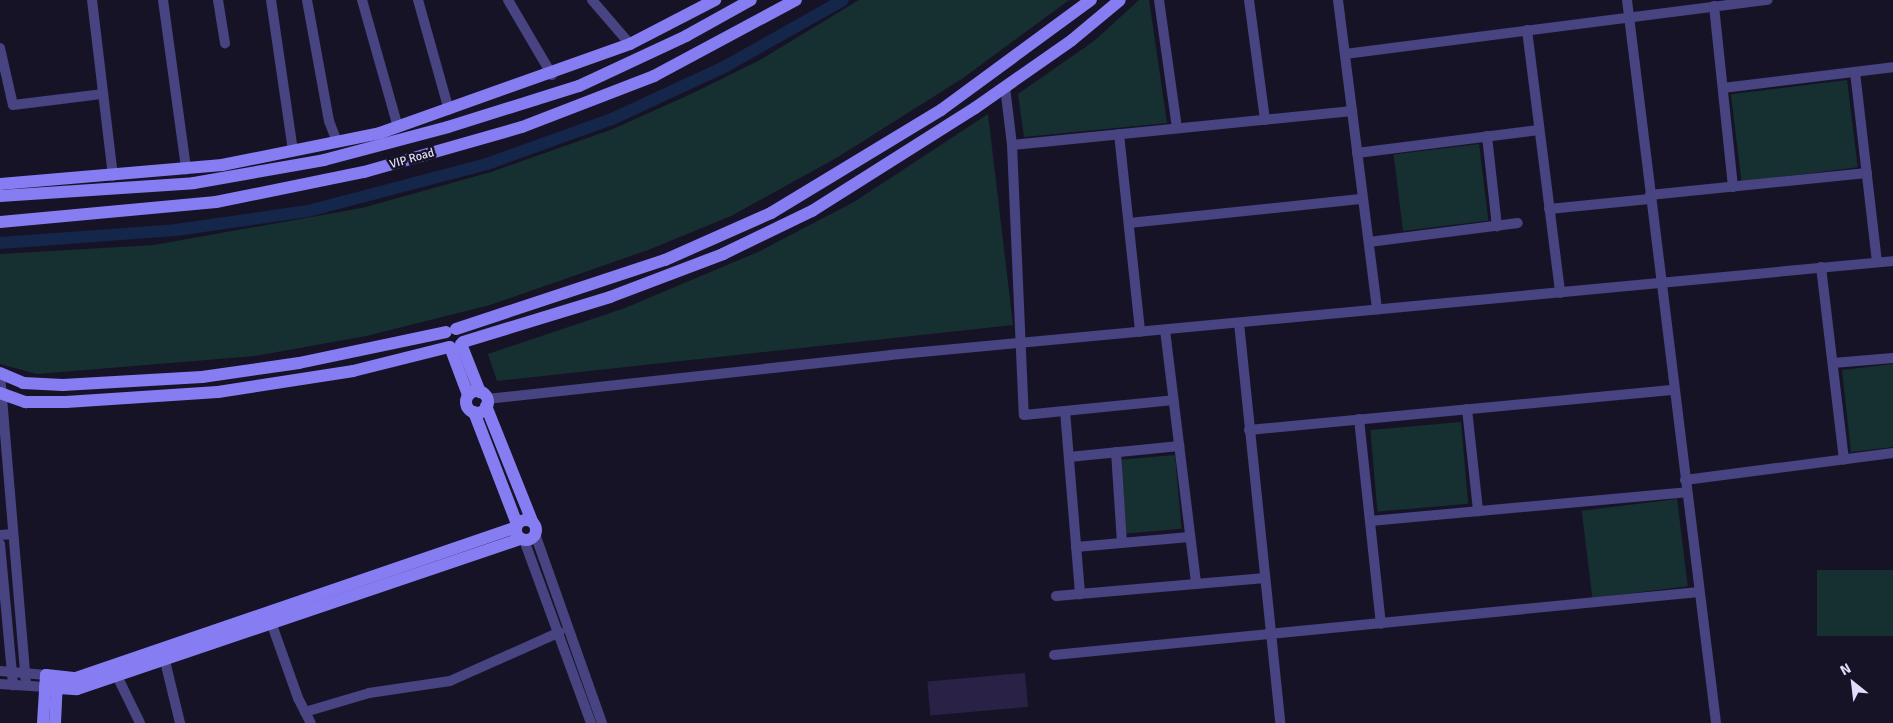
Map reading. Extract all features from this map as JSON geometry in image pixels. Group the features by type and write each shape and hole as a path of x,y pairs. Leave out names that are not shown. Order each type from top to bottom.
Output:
{"street":[{"path":"92,0 113,176"},
{"path":"163,0 186,169"},
{"path":"218,0 225,43"},
{"path":"272,0 293,151"},
{"path":"307,0 329,120 337,142"},
{"path":"362,0 398,127"},
{"path":"418,0 449,110"},
{"path":"508,0 552,75"},
{"path":"592,0 630,44"},
{"path":"0,184 186,169 293,151 398,127 552,75 630,44 715,0"},
{"name":"VIP Road","path":"0,196 194,183 324,160 448,127 579,86 686,36 751,0"},
{"name":"VIP Road","path":"0,222 216,202 364,172 522,127 654,76 796,0"},
{"path":"26,686 0,373 23,383 62,385 202,377 299,364 451,331 665,260 771,212 941,110 1091,0"},
{"path":"1,393 25,402 66,402 218,392 353,371 456,345 610,297 723,254 812,212 1072,40 1120,0"},
{"path":"1159,0 1176,128"},
{"path":"1248,0 1265,120"},
{"path":"1338,0 1377,310"},
{"path":"1627,0 1660,283 1716,723"},
{"path":"1345,54 1768,0"},
{"path":"1714,6 1733,187"},
{"path":"1527,30 1560,293"},
{"path":"0,48 13,105 103,94"},
{"path":"1723,88 1893,67"},
{"path":"1855,72 1877,262"},
{"path":"1005,86 1012,145 1024,415 1174,400"},
{"path":"1012,145 1352,111"},
{"path":"1357,153 1539,130"},
{"path":"1119,134 1140,332"},
{"path":"1487,136 1497,226"},
{"path":"1549,209 1867,173"},
{"path":"1129,223 1363,198"},
{"path":"1369,242 1518,223"},
{"path":"602,723 474,412 466,405 480,398 1140,332 1893,261"},
{"path":"1821,267 1844,460"},
{"path":"1239,323 1280,723"},
{"path":"1165,330 1196,584"},
{"path":"451,331 461,333 456,345 480,398 591,723"},
{"path":"1833,363 1893,358"},
{"path":"1250,430 1674,390"},
{"path":"474,412 480,398"},
{"path":"1467,409 1478,511"},
{"path":"1065,411 1080,594"},
{"path":"1359,420 1381,624"},
{"path":"1068,457 1179,446"},
{"path":"1116,452 1122,543"},
{"path":"1685,480 1893,453"},
{"path":"1370,521 1687,492"},
{"path":"0,671 25,673 77,689 272,626 524,531"},
{"path":"0,684 26,686 76,678 524,531"},
{"path":"0,535 14,534"},
{"path":"1076,546 1190,537"},
{"path":"0,544 13,685"},
{"path":"1056,596 1265,578"},
{"path":"1054,655 1699,592"},
{"path":"272,626 311,723"},
{"path":"305,712 369,693 450,681 560,632"},
{"path":"165,661 180,723"},
{"path":"117,676 140,723"},
{"path":"43,723 51,682"},
{"path":"51,682 55,723"}],"green space":[{"path":"859,0 1069,0 963,78 838,157 731,216 648,250 490,305 366,336 255,356 37,374 0,364 0,254 154,245 362,208 491,172 613,129 691,94 760,60"},
{"path":"1139,0 1149,0 1167,123 1024,137 1018,94 1094,41"},
{"path":"1847,80 1858,167 1742,182 1731,94"},
{"path":"988,114 1013,325 497,381 488,354 625,308 758,252 854,202"},
{"path":"1479,144 1488,220 1403,231 1394,154"},
{"path":"1893,364 1893,447 1851,452 1842,370"},
{"path":"1461,422 1468,504 1377,512 1370,430"},
{"path":"1175,455 1181,529 1127,534 1120,460"},
{"path":"1677,499 1688,586 1592,598 1582,511"},
{"path":"1817,570 1893,570 1893,636 1817,636"}],"building":[{"path":"1025,673 1028,707 930,715 927,682"}],"waterway":[{"path":"0,243 176,230 308,211 487,164 612,119 726,66 843,0"}]}
